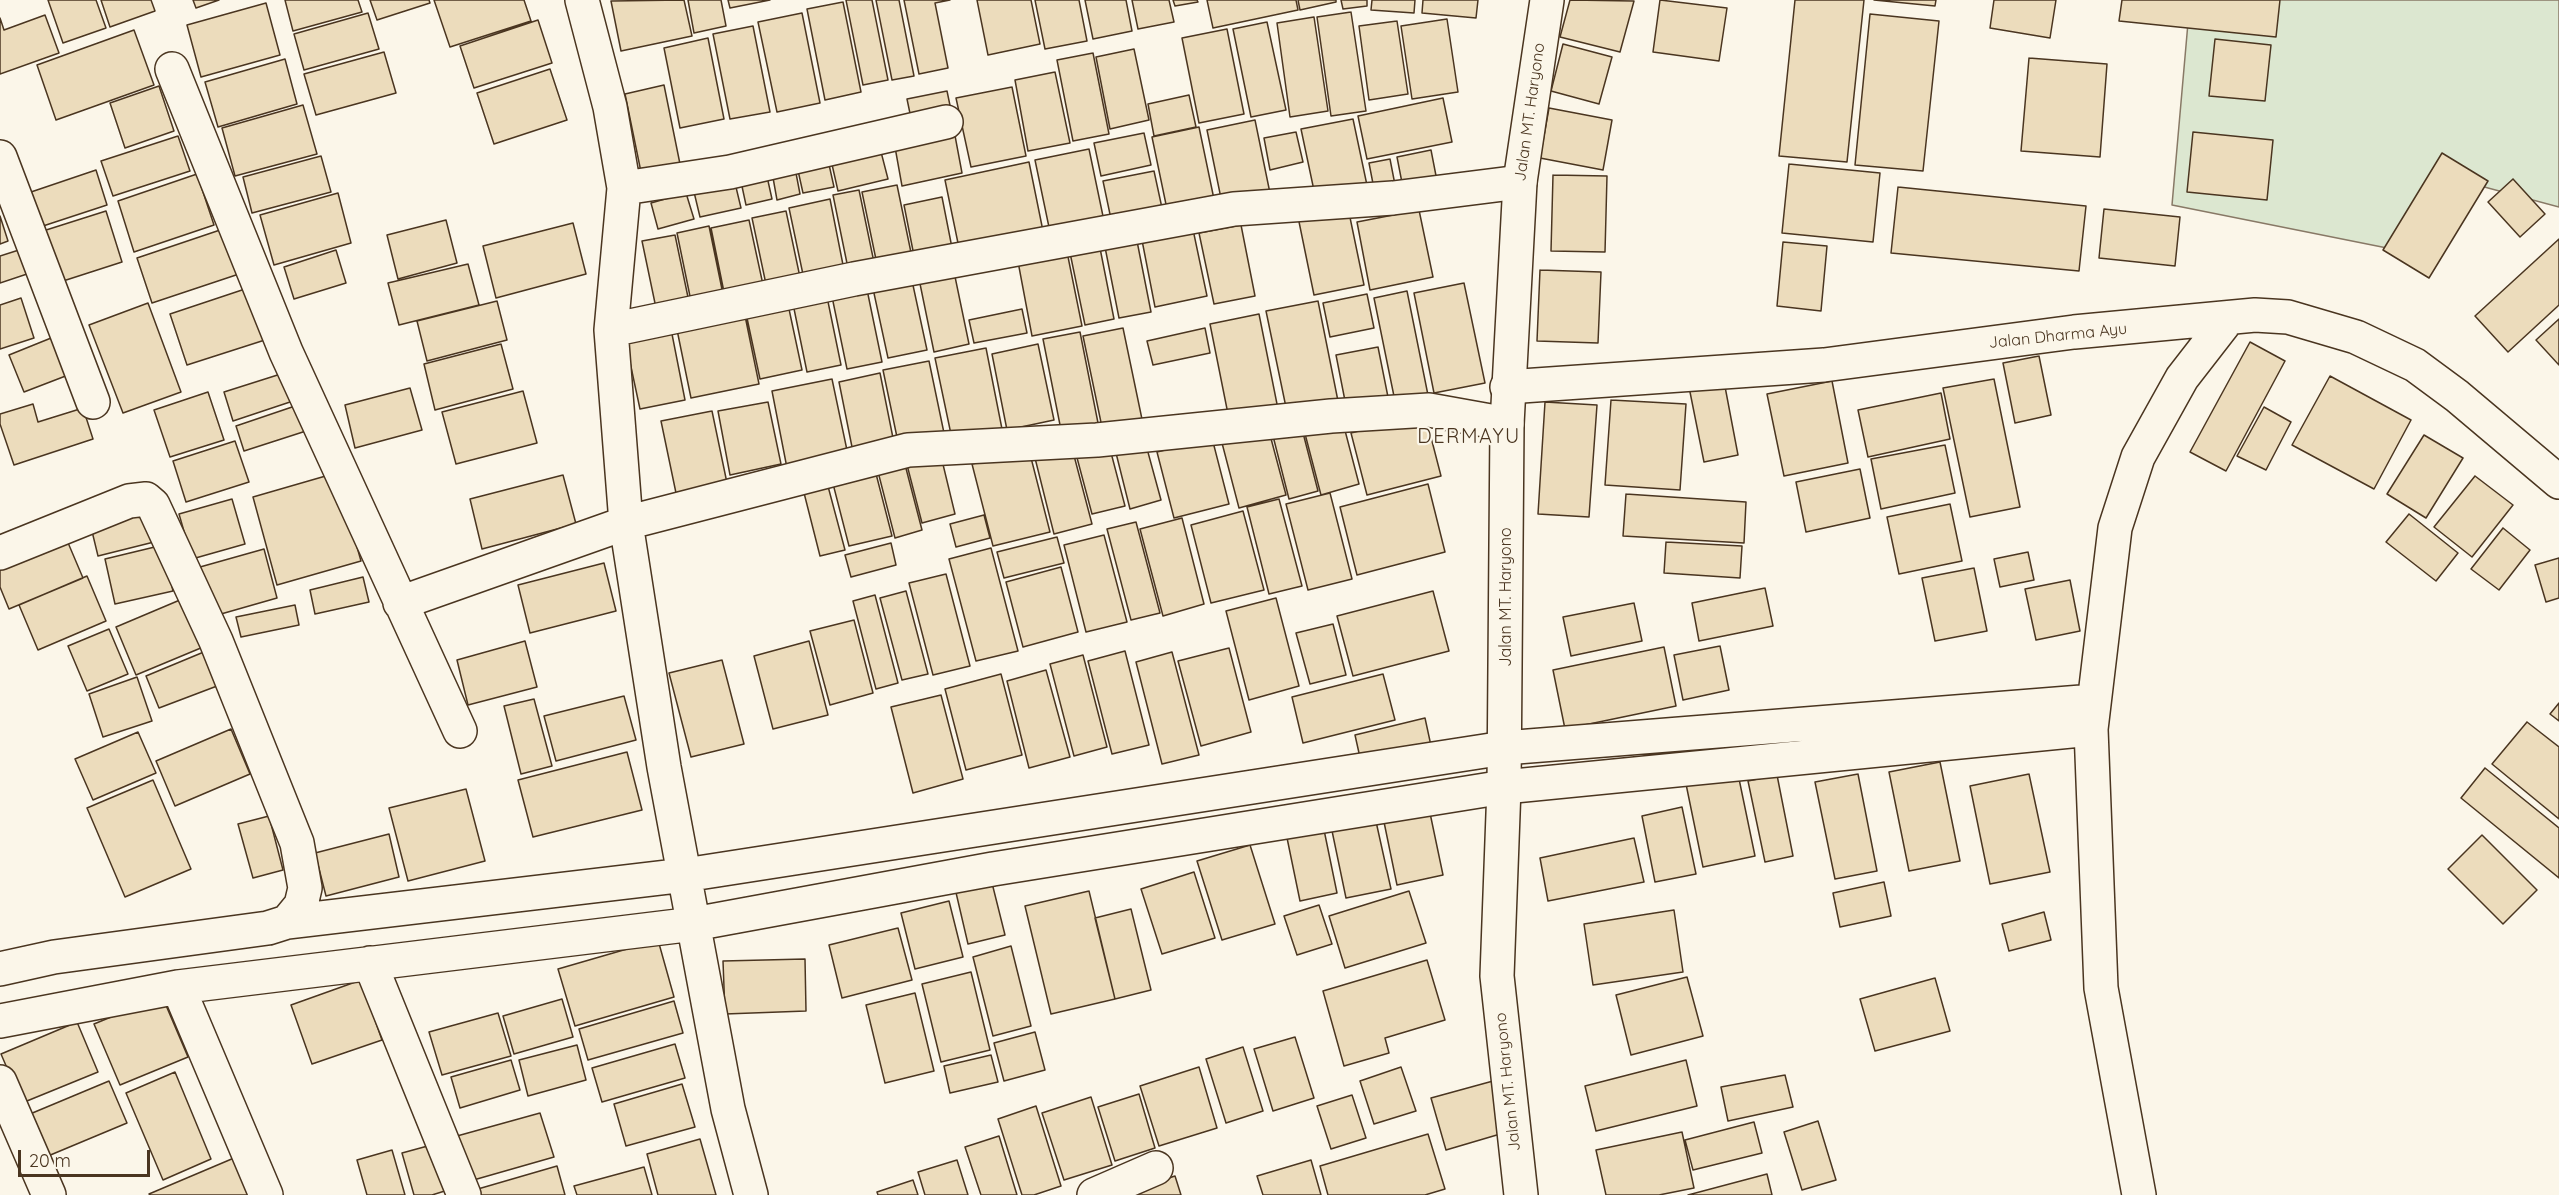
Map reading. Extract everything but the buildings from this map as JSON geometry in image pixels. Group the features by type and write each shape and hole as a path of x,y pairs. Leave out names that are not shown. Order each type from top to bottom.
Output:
{"street":[{"path":"582,0 610,108 624,188 611,330 626,523 664,767 728,1109 751,1195"},
{"name":"Jalan MT. Haryono","path":"1521,1195 1497,976 1504,787 1507,387 1520,182 1547,0"},
{"path":"172,69 286,351 460,731"},
{"path":"624,188 730,172 946,122"},
{"path":"0,157 93,402"},
{"path":"611,330 854,279 1234,209 1393,198 1520,182"},
{"name":"Jalan Dharma Ayu","path":"1507,387 1824,365 2074,332 2227,320 2255,315 2288,317 2356,337 2415,365 2457,396 2559,482"},
{"path":"2139,1195 2101,988 2092,715 2115,528 2138,457 2182,378 2227,320"},
{"path":"400,603 626,523 908,450 1097,440 1330,416 1430,410 1507,424"},
{"path":"0,553 129,501 146,500 153,505 216,641 297,843 305,888 302,904 287,922"},
{"path":"0,969 54,957 268,928 287,922 685,875 1504,748 2092,715"},
{"path":"0,1021 178,987 694,924 993,869 1504,787 2092,715"},
{"path":"370,963 464,1195"},
{"path":"178,987 266,1195"},
{"path":"0,1082 49,1195"},
{"path":"1094,1195 1156,1168"}],"green space":[{"path":"2190,0 2559,0 2559,207 2462,181 2392,249 2172,205"}],"district":[{"name":"DERMAYU","path":"1469,437"}]}
